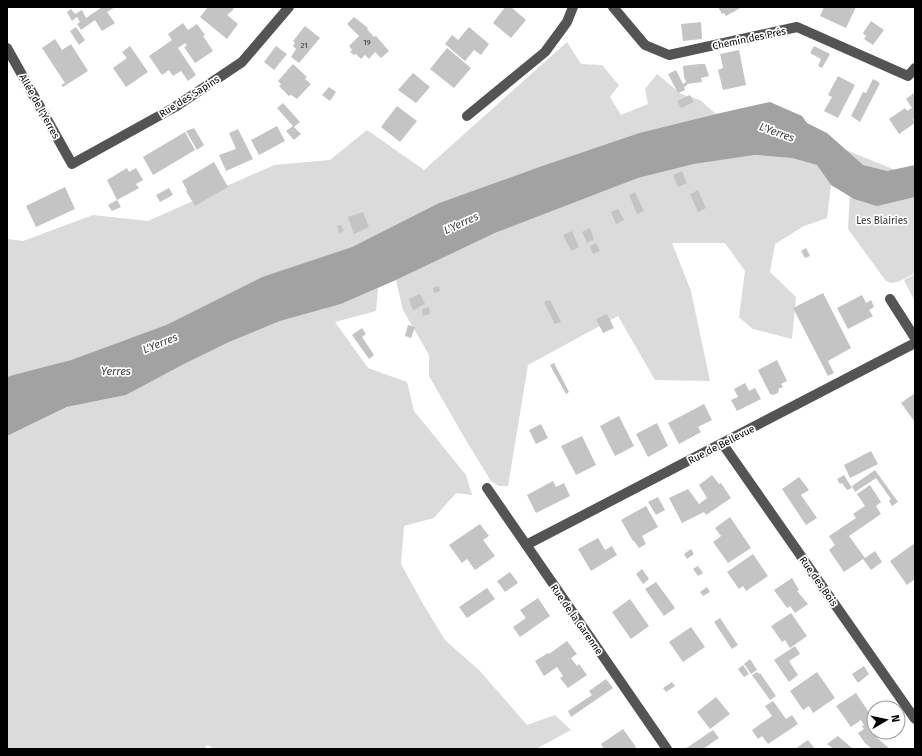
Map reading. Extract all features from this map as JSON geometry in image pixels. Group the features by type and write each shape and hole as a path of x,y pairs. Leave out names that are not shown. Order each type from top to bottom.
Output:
{"street":[{"name":"Rue des Sapins","path":"72,164 175,106 242,62 289,7"},
{"path":"467,116 545,52 567,22 573,7"},
{"name":"Chemin des Prés","path":"613,7 645,45 669,55 797,27 908,76 915,68"},
{"name":"Allée de l'Yerres","path":"7,48 72,164"},
{"path":"890,299 915,338"},
{"name":"Rue de Bellevue","path":"526,545 915,343"},
{"name":"Rue des Bois","path":"722,443 915,720"},
{"name":"Rue de la Garenne","path":"487,488 667,749"}],"green space":[{"path":"567,42 581,64 602,65 619,85 610,97 621,115 648,104 645,89 657,74 681,94 700,100 716,114 639,133 439,203 352,247 262,277 166,325 71,360 7,377 7,239 23,241 93,215 148,221 274,165 330,160 367,130 424,170"},
{"name":"Les Blairies","path":"841,148 915,178 915,273 900,281 892,283 886,281 848,229 851,171"},
{"path":"755,155 792,158 817,165 831,185 827,218 804,226 775,244 770,272 796,297 792,339 753,329 739,317 745,271 725,243 672,243 691,291 710,381 655,380 618,316 528,365 508,486 499,486 491,481 429,376 429,355 403,310 396,280 495,233 638,178 694,164"},
{"path":"915,274 915,302 904,280"},
{"path":"378,288 376,311 335,322 368,368 407,382 414,411 466,475 472,495 456,493 434,518 404,526 401,564 445,640 480,671 527,725 555,715 571,730 536,749 215,749 207,745 204,749 7,749 7,436 68,407 126,395 229,342 280,321 341,304"}],"water":[{"path":"770,102 802,116 807,123 827,133 863,165 887,171 915,165 915,197 877,206 854,199 831,185 817,165 792,158 755,155 694,164 638,178 495,233 396,280 341,304 280,321 229,342 126,395 67,407 7,436 7,377 71,360 166,325 262,277 352,247 439,203 639,133"}],"building":[{"path":"102,7 115,7 107,12 115,23 102,31 95,20 81,30 77,24 80,22 77,17 72,21 67,12 71,9 75,14 82,10 86,18"},
{"path":"208,7 232,7 234,9 227,15 238,24 227,39 200,17"},
{"path":"505,7 511,7 526,20 511,38 493,23"},
{"path":"718,7 742,7 726,16 724,13 722,14"},
{"path":"824,7 856,7 846,28 820,16"},
{"path":"354,17 368,28 367,29 374,37 376,36 389,51 381,58 375,52 369,59 365,55 361,59 356,54 354,55 350,52 352,50 349,46 359,36 347,24"},
{"path":"871,21 884,30 873,45 864,39 866,36 863,33"},
{"path":"701,22 702,39 683,41 681,24"},
{"path":"183,23 188,30 197,24 205,35 203,36 213,51 195,63 184,47 187,46 185,43 178,48 196,75 188,81 181,71 173,76 169,70 162,75 149,56 172,40 168,34"},
{"path":"305,26 320,38 299,63 291,57 296,49 293,46 295,43 293,41"},
{"path":"76,27 85,40 79,45 70,31"},
{"path":"469,27 489,44 481,55 474,50 465,61 445,44 452,35 458,40"},
{"path":"55,39 62,50 71,44 88,71 63,87 61,85 65,83 42,48"},
{"path":"130,46 148,72 126,87 113,68 127,58 122,52"},
{"path":"276,46 287,54 274,70 264,62"},
{"path":"814,46 830,54 822,68 818,66 821,59 810,53"},
{"path":"447,48 471,68 454,88 430,69"},
{"path":"739,50 746,85 723,90 718,70 723,68 720,54"},
{"path":"293,64 307,77 305,79 311,84 297,99 291,95 289,96 279,86 281,84 278,81"},
{"path":"705,64 709,76 701,78 702,82 687,84 684,87 685,90 678,93 668,74 676,70 683,84 686,82 683,66"},
{"path":"413,73 430,87 416,103 398,90"},
{"path":"838,76 855,85 838,118 824,111 832,97 828,95"},
{"path":"873,79 880,83 860,122 851,116 863,92 866,93"},
{"path":"329,87 336,92 330,101 322,95"},
{"path":"914,93 915,118 913,119 915,123 899,134 889,119 905,108 907,111 912,108 906,99"},
{"path":"690,95 694,102 681,108 677,101"},
{"path":"283,103 300,122 294,127 301,134 294,140 286,131 293,126 277,108"},
{"path":"397,106 417,121 400,142 381,127"},
{"path":"277,126 285,141 259,155 251,140"},
{"path":"194,128 204,145 197,150 186,131"},
{"path":"238,129 253,159 226,171 219,155 236,149 229,133"},
{"path":"185,132 195,150 153,175 143,157"},
{"path":"214,162 228,187 195,206 182,181"},
{"path":"127,168 129,172 136,168 143,180 136,184 139,188 117,200 107,180"},
{"path":"682,171 687,183 678,187 673,175"},
{"path":"65,187 75,209 36,227 26,206"},
{"path":"169,188 173,195 160,202 156,195"},
{"path":"698,190 706,208 698,212 690,194"},
{"path":"635,192 644,211 637,214 629,195"},
{"path":"117,200 121,207 112,211 108,205"},
{"path":"618,209 624,220 616,224 611,212"},
{"path":"363,212 369,227 354,234 348,217"},
{"path":"341,225 344,231 339,233 337,226"},
{"path":"590,228 594,239 587,243 582,232"},
{"path":"572,231 579,247 571,251 563,235"},
{"path":"596,243 600,251 593,254 590,246"},
{"path":"806,248 810,256 805,258 801,251"},
{"path":"439,286 440,291 434,293 433,288"},
{"path":"823,293 851,348 828,361 834,373 828,376 793,308"},
{"path":"420,294 425,304 413,310 409,299"},
{"path":"862,295 866,303 871,300 874,307 869,310 873,316 848,329 837,308"},
{"path":"550,300 561,322 555,324 544,302"},
{"path":"429,307 430,314 423,316 422,309"},
{"path":"607,314 614,328 603,333 596,319"},
{"path":"408,325 415,327 411,338 405,336"},
{"path":"362,328 366,334 362,337 374,355 369,359 352,335"},
{"path":"777,360 787,381 781,384 783,387 778,389 778,393 773,395 770,394 758,370"},
{"path":"554,363 569,392 566,394 550,365"},
{"path":"745,383 749,391 755,388 761,399 737,411 731,400 738,397 734,389"},
{"path":"915,393 915,420 914,421 901,403"},
{"path":"704,404 712,420 698,427 701,432 679,444 668,423"},
{"path":"619,416 634,446 615,456 600,426"},
{"path":"657,423 668,446 648,457 636,434"},
{"path":"541,424 548,438 536,444 529,430"},
{"path":"582,436 596,465 576,475 561,446"},
{"path":"871,451 878,464 850,478 844,465"},
{"path":"875,470 898,502 892,506 889,501 891,499 876,478 855,492 852,486"},
{"path":"712,475 719,484 721,483 731,498 706,515 704,512 682,523 669,498 688,489 699,504 707,498 699,485"},
{"path":"844,475 852,488 847,490 837,479"},
{"path":"799,477 809,490 801,495 817,518 806,525 782,489"},
{"path":"553,481 556,487 564,483 570,496 536,513 527,495"},
{"path":"870,485 881,502 876,506 881,514 849,536 865,558 875,551 882,562 871,570 863,559 844,572 829,550 835,545 829,536 856,518 853,514 865,506 857,494"},
{"path":"658,497 665,510 656,515 648,502"},
{"path":"646,506 658,527 642,536 646,544 639,548 633,541 621,520"},
{"path":"730,517 751,548 728,563 713,542 721,536 715,528"},
{"path":"480,524 489,536 483,540 495,556 475,570 467,559 462,563 449,545"},
{"path":"598,538 605,550 612,546 617,555 591,571 578,549"},
{"path":"915,543 915,579 907,585 890,561"},
{"path":"691,549 694,554 687,559 684,554"},
{"path":"753,554 768,576 746,591 743,586 739,589 727,572"},
{"path":"698,566 703,573 698,576 693,569"},
{"path":"642,569 649,579 643,584 636,574"},
{"path":"510,572 518,583 505,592 497,581"},
{"path":"792,578 799,590 797,591 808,604 795,613 790,606 787,608 774,590"},
{"path":"656,582 675,608 664,616 645,589"},
{"path":"707,587 710,592 703,596 700,592"},
{"path":"487,588 495,599 467,618 459,607"},
{"path":"538,598 550,616 520,637 513,627 526,618 520,610"},
{"path":"630,599 649,626 631,639 612,612"},
{"path":"791,613 807,636 790,648 785,640 782,642 771,626"},
{"path":"720,618 738,645 732,649 714,622"},
{"path":"691,627 705,647 683,662 669,642"},
{"path":"567,641 577,654 571,658 577,666 579,664 587,675 568,688 560,678 563,676 557,667 544,676 535,661 548,653 549,654"},
{"path":"795,646 800,654 789,661 798,675 789,682 774,660"},
{"path":"750,659 757,670 751,674 744,664"},
{"path":"743,665 749,674 744,677 738,669"},
{"path":"864,666 869,674 858,683 852,674"},
{"path":"757,672 759,674 760,673 776,696 770,700 752,675"},
{"path":"817,672 835,698 813,713 809,706 803,710 790,691"},
{"path":"606,679 613,688 571,717 568,711 592,695 589,691"},
{"path":"672,682 675,686 666,692 663,688"},
{"path":"856,693 866,708 866,740 880,740 890,749 872,749 865,743 858,733 864,729 862,726 864,725 861,720 851,727 836,706"},
{"path":"716,697 730,714 710,729 697,712"},
{"path":"773,701 786,719 792,715 798,724 768,744 762,736 758,739 752,730 772,716 765,706"},
{"path":"623,729 636,747 633,749 604,749 601,744"},
{"path":"713,730 719,738 703,749 685,749"},
{"path":"838,736 853,749 834,749 827,744"},
{"path":"808,740 815,749 795,749 799,746"}],"water label":[{"name":"L'Yerres","path":"777,132"},
{"name":"L'Yerres","path":"461,223"},
{"name":"L'Yerres","path":"160,343"},
{"name":"Yerres","path":"116,371"}]}
